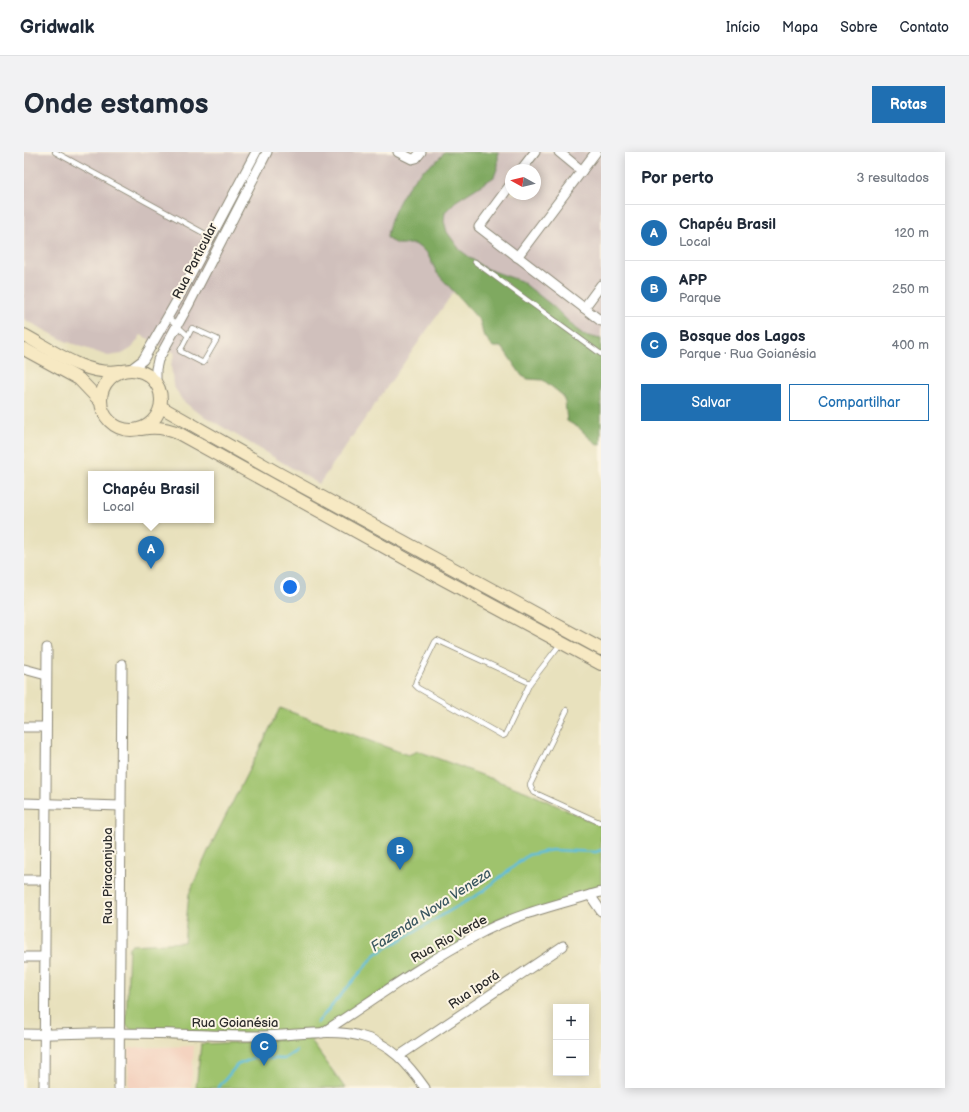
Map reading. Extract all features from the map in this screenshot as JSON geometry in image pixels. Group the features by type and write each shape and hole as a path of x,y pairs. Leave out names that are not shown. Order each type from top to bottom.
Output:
{"street":[{"name":"Rua Particular","path":"127,370 143,360 179,297 211,236 231,191 256,152"},
{"name":"Rua Particular","path":"156,384 156,369 158,360 189,304 266,152"},
{"path":"398,152 412,160 421,152"},
{"path":"526,164 535,152"},
{"path":"559,152 582,170"},
{"path":"517,257 596,152"},
{"path":"505,192 479,227 601,321"},
{"path":"584,308 601,285"},
{"path":"179,297 189,304"},
{"path":"24,334 90,369 109,373 127,370 146,373 152,378 161,391 161,406 154,420 142,429"},
{"path":"24,349 79,380 101,402 108,420 118,427 130,431 152,427 163,428 180,434 417,566 601,664"},
{"path":"101,402 103,389 106,382 111,377 127,370"},
{"path":"161,406 276,472 601,649"},
{"path":"44,1088 47,648"},
{"name":"Rua Piracanjuba","path":"119,1088 122,664"},
{"path":"24,669 46,675"},
{"path":"24,727 46,727"},
{"path":"24,803 121,806"},
{"path":"24,880 46,880"},
{"name":"Rua Rio Verde","path":"322,1033 431,962 478,934 543,908 601,892"},
{"path":"590,895 601,911"},
{"name":"Rua Iporá","path":"399,1056 563,946"},
{"path":"24,957 44,957"},
{"name":"Rua Goianésia","path":"24,1034 120,1032 195,1036 290,1036 322,1033 360,1036 373,1040 399,1056 425,1088"}],"lane":[{"path":"55,152 211,236"},
{"path":"475,262 601,354"},
{"path":"168,317 187,335"},
{"path":"194,328 217,339 203,363 181,352 187,335 194,328"},
{"path":"530,683 437,640 415,685 438,700 503,736 505,735 530,683 561,643"},
{"path":"567,710 530,785 530,789 532,792 601,823"}],"shaded area":[{"path":"24,152 601,152 601,357 474,263 319,484 194,410 182,400 173,385 171,364 175,353 141,335 132,348 122,354 108,356 65,341 24,319"},
{"path":"194,1046 191,1088 128,1088 129,1048"}],"green space":[{"path":"444,152 498,152 498,166 494,177 456,201 445,212 444,221 447,232 460,250 484,268 521,281 554,307 584,335 601,339 601,444 597,445 579,428 567,421 565,402 561,394 543,380 528,379 522,376 502,347 493,347 483,334 480,321 437,273 427,253 415,244 397,244 389,240 387,237 391,220 404,193 415,178 436,161"},
{"path":"280,708 408,755 418,751 527,792 601,826 601,891 478,931 317,1036 311,1041 345,1088 196,1088 201,1044 284,1040 196,1036 132,1030 126,1025 129,947 131,945 184,942 189,894 209,849"}],"waterway":[{"name":"Fazenda Nova Veneza","path":"317,1023 376,954 482,892 528,855 552,850 596,852 601,850"},
{"path":"218,1088 237,1065 254,1058 284,1059 296,1051"}],"place":[{"name":"Chapéu Brasil","path":"151,569"},
{"name":"APP","path":"400,870"},
{"name":"Bosque dos Lagos","path":"264,1066"}]}
